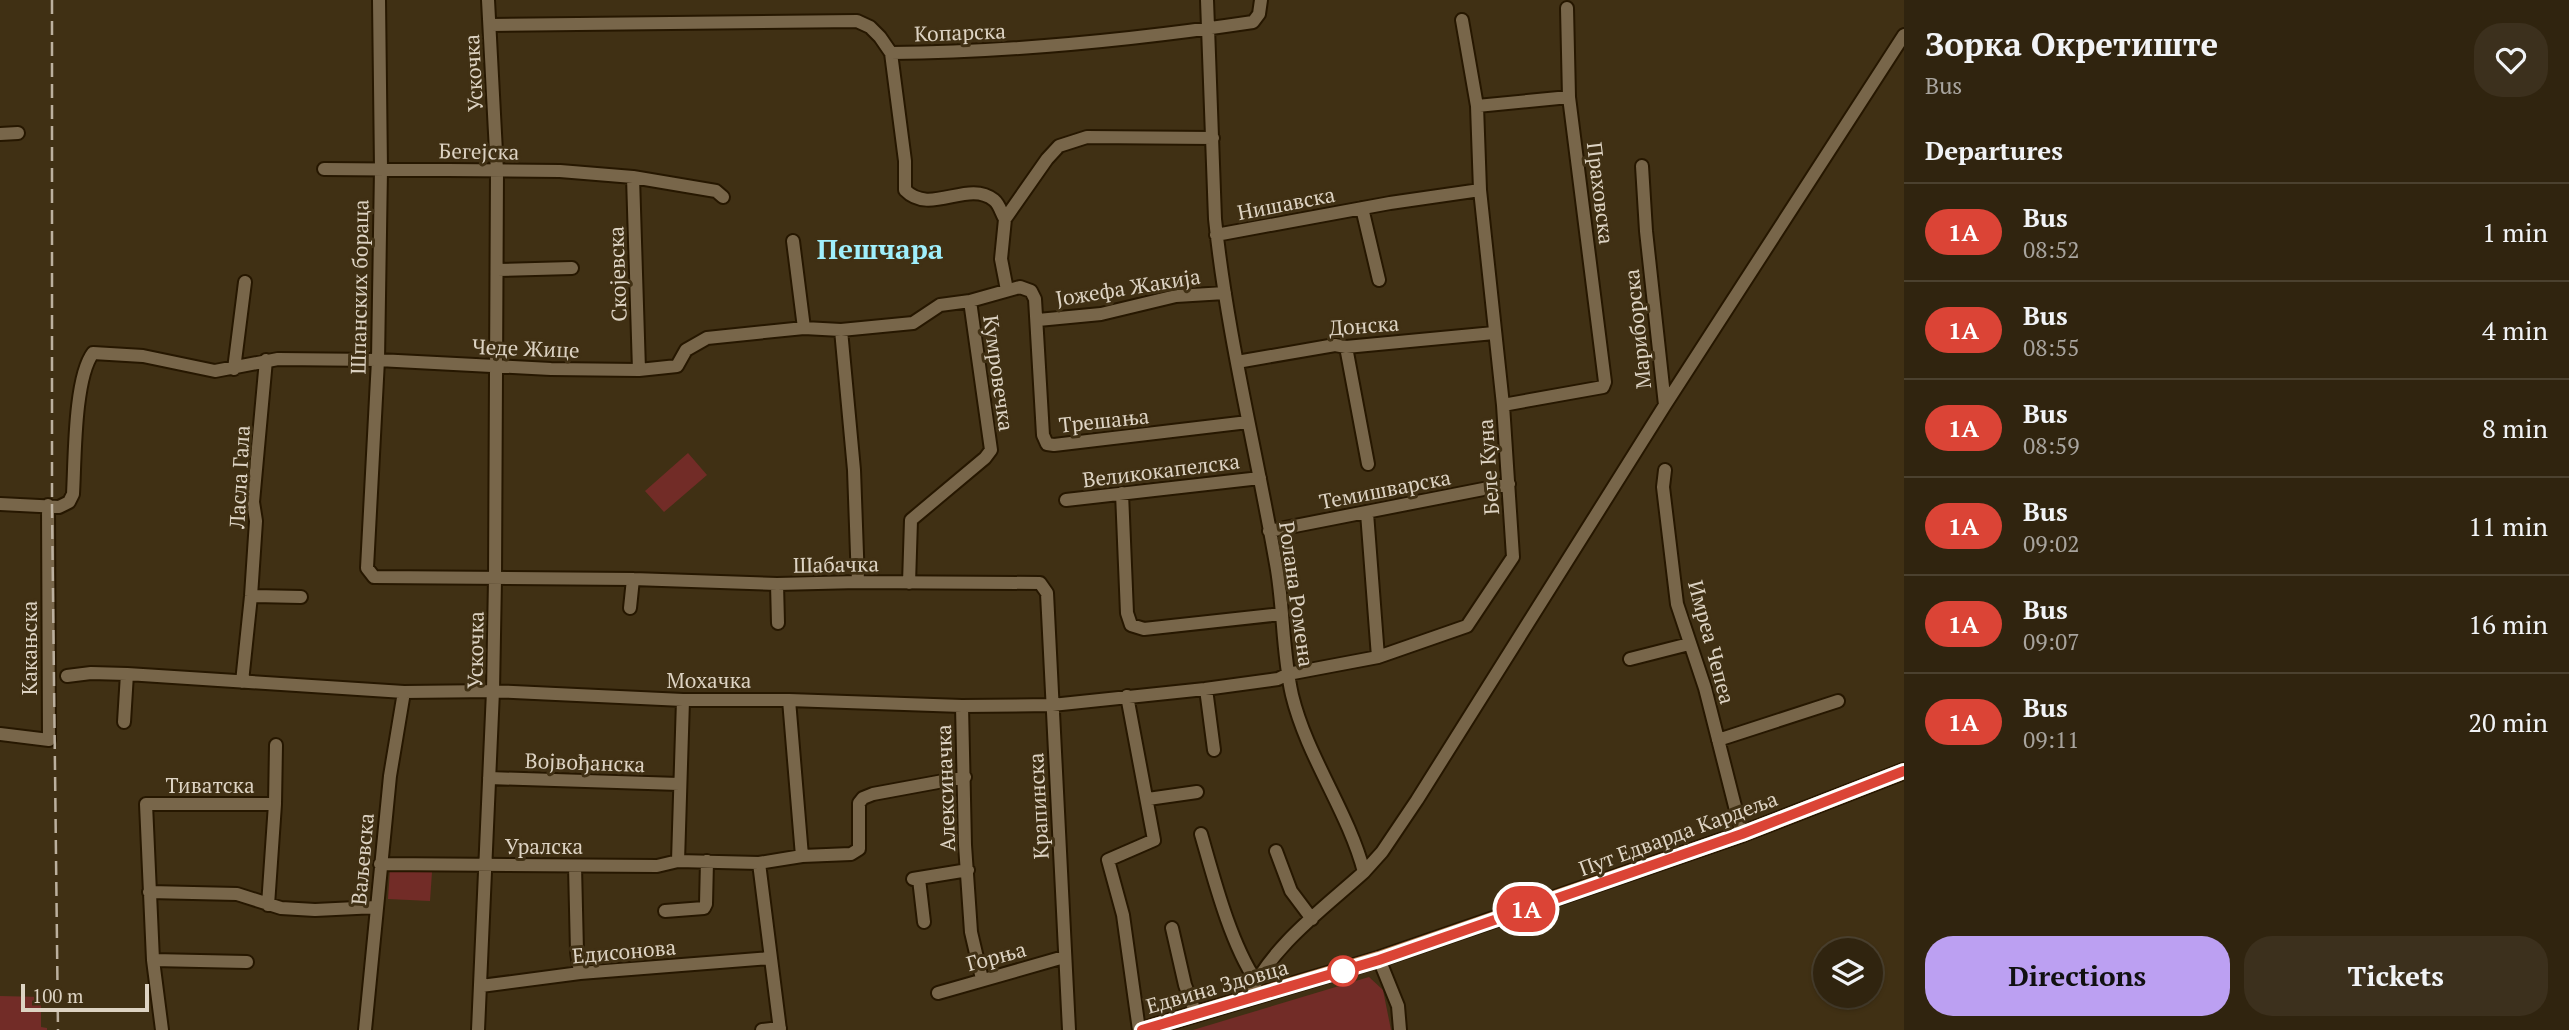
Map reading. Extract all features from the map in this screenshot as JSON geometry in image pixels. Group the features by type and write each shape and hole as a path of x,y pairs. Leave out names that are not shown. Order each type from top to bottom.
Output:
{"main road":[{"name":"Пут Едварда Кардеља","path":"1304,983 1379,960 1742,834 1904,771"},
{"name":"Едвина Здовца","path":"1140,1030 1304,983"}],"street":[{"name":"Шпанских бораца","path":"369,573 367,568 378,360 379,0"},
{"name":"Ускочка","path":"478,1030 493,691 495,579 497,171 488,0"},
{"name":"Ролана Ромена","path":"1207,0 1216,235 1248,422 1277,566 1288,674 1301,724 1364,872"},
{"name":"Копарска","path":"490,25 857,21 870,27 891,53 975,52 1055,47 1253,22 1259,14 1261,0"},
{"name":"Праховска","path":"1503,405 1603,387 1605,382 1569,97 1567,8"},
{"name":"Беле Куна","path":"1288,674 1378,657 1467,626 1513,557 1503,405 1479,190 1477,106 1462,20"},
{"path":"1248,998 1256,981 1280,950 1382,852 1665,405 1904,35"},
{"path":"891,53 905,161 905,190 924,200 967,194 984,195 998,204 1005,219 1002,259 1007,290"},
{"path":"1477,106 1569,97"},
{"path":"0,134 18,133"},
{"path":"1005,219 1052,152 1067,142 1087,137 1114,136 1213,138"},
{"name":"Мариборска","path":"1642,166 1647,244 1665,405"},
{"name":"Бегејска","path":"324,169 560,171 633,177 716,191 723,197"},
{"name":"Скојевска","path":"633,177 639,370"},
{"name":"Нишавска","path":"1216,235 1479,190"},
{"name":"Нишавска","path":"1362,208 1378,280"},
{"path":"793,241 804,328"},
{"path":"497,270 572,268"},
{"path":"234,369 245,282"},
{"name":"Кумровечка","path":"804,328 841,330 913,323 940,305 970,301 1023,287 1031,291 1035,299 1038,320"},
{"name":"Јожефа Жакија","path":"1038,320 1101,314 1177,296 1225,293"},
{"name":"Кумровечка","path":"909,583 911,520 991,450 970,301"},
{"name":"Трешања","path":"1038,320 1043,435 1047,444 1136,437 1248,422"},
{"name":"Чеде Жице","path":"48,505 64,505 74,494 78,411 87,361 93,353 143,356 215,371 266,360 378,360 639,370 677,366 686,350 707,338 804,328"},
{"path":"841,330 854,470 858,582"},
{"name":"Донска","path":"1237,362 1335,345 1346,347 1494,333"},
{"path":"1346,347 1368,464"},
{"name":"Ласла Гала","path":"242,682 251,596 256,521 253,502 266,360"},
{"name":"Имреа Чепеа","path":"1665,470 1664,487 1676,604 1705,688 1742,834"},
{"name":"Великокапелска","path":"1066,500 1260,478"},
{"name":"Темишварска","path":"1269,530 1509,484"},
{"path":"1122,493 1127,613 1130,625 1144,629 1282,614"},
{"path":"0,504 48,505"},
{"name":"Какањска","path":"0,734 49,740 48,505"},
{"path":"1367,513 1378,657"},
{"name":"Шабачка","path":"369,573 374,577 633,579 777,584 1040,583"},
{"path":"630,608 633,579"},
{"name":"Крапинска","path":"1040,583 1047,593 1069,1030"},
{"path":"777,584 778,623"},
{"path":"251,596 302,597"},
{"path":"1630,659 1689,644"},
{"name":"Мохачка","path":"67,676 91,673 127,674 404,692 493,691 683,700 789,700 962,706 1052,705 1206,689 1278,679 1288,674"},
{"path":"124,722 127,674"},
{"path":"1206,689 1214,750"},
{"name":"Ваљевска","path":"365,1030 390,776 404,692"},
{"path":"1127,696 1154,840 1108,860 1123,915 1140,1030"},
{"path":"678,861 683,700"},
{"path":"789,700 802,856"},
{"name":"Имреа Чепеа","path":"1718,740 1838,701"},
{"name":"Алексиначка","path":"962,706 971,933 982,979"},
{"path":"268,905 276,745"},
{"name":"Уралска","path":"380,864 657,866 678,861 759,863 802,856 851,854 859,849 859,803 863,798 965,777"},
{"name":"Војвођанска","path":"489,778 679,784"},
{"path":"1148,799 1197,792"},
{"name":"Тиватска","path":"149,892 146,804 275,804"},
{"path":"1201,834 1231,926 1248,969 1256,981"},
{"path":"1276,851 1291,891 1312,919"},
{"path":"665,911 704,908 707,861"},
{"path":"759,863 780,1029 762,1030"},
{"path":"575,866 580,973"},
{"name":"Алексиначка","path":"924,922 916,879 968,870"},
{"path":"162,1030 153,960 149,892 237,894 268,905 316,910 377,907"},
{"path":"1172,928 1185,985 1196,1014"},
{"name":"Горња","path":"938,993 1064,957"},
{"name":"Едисонова","path":"481,986 580,973 770,958"},
{"path":"153,960 247,962"},
{"path":"1379,960 1398,1006 1400,1030"}],"shaded area":[{"path":"688,453 707,475 664,512 645,491"},
{"path":"390,869 432,872 430,901 388,899"},
{"path":"1369,977 1383,990 1391,1030 1193,1030"},
{"path":"0,996 41,997 41,1027 47,1030 0,1030"}],"railway":[{"path":"52,0 52,507 58,1030"}],"bus line":[{"name":"1A","path":"1142,1030 1379,960 1742,834 1904,771"}],"district":[{"name":"Пешчара","path":"880,248"}]}
